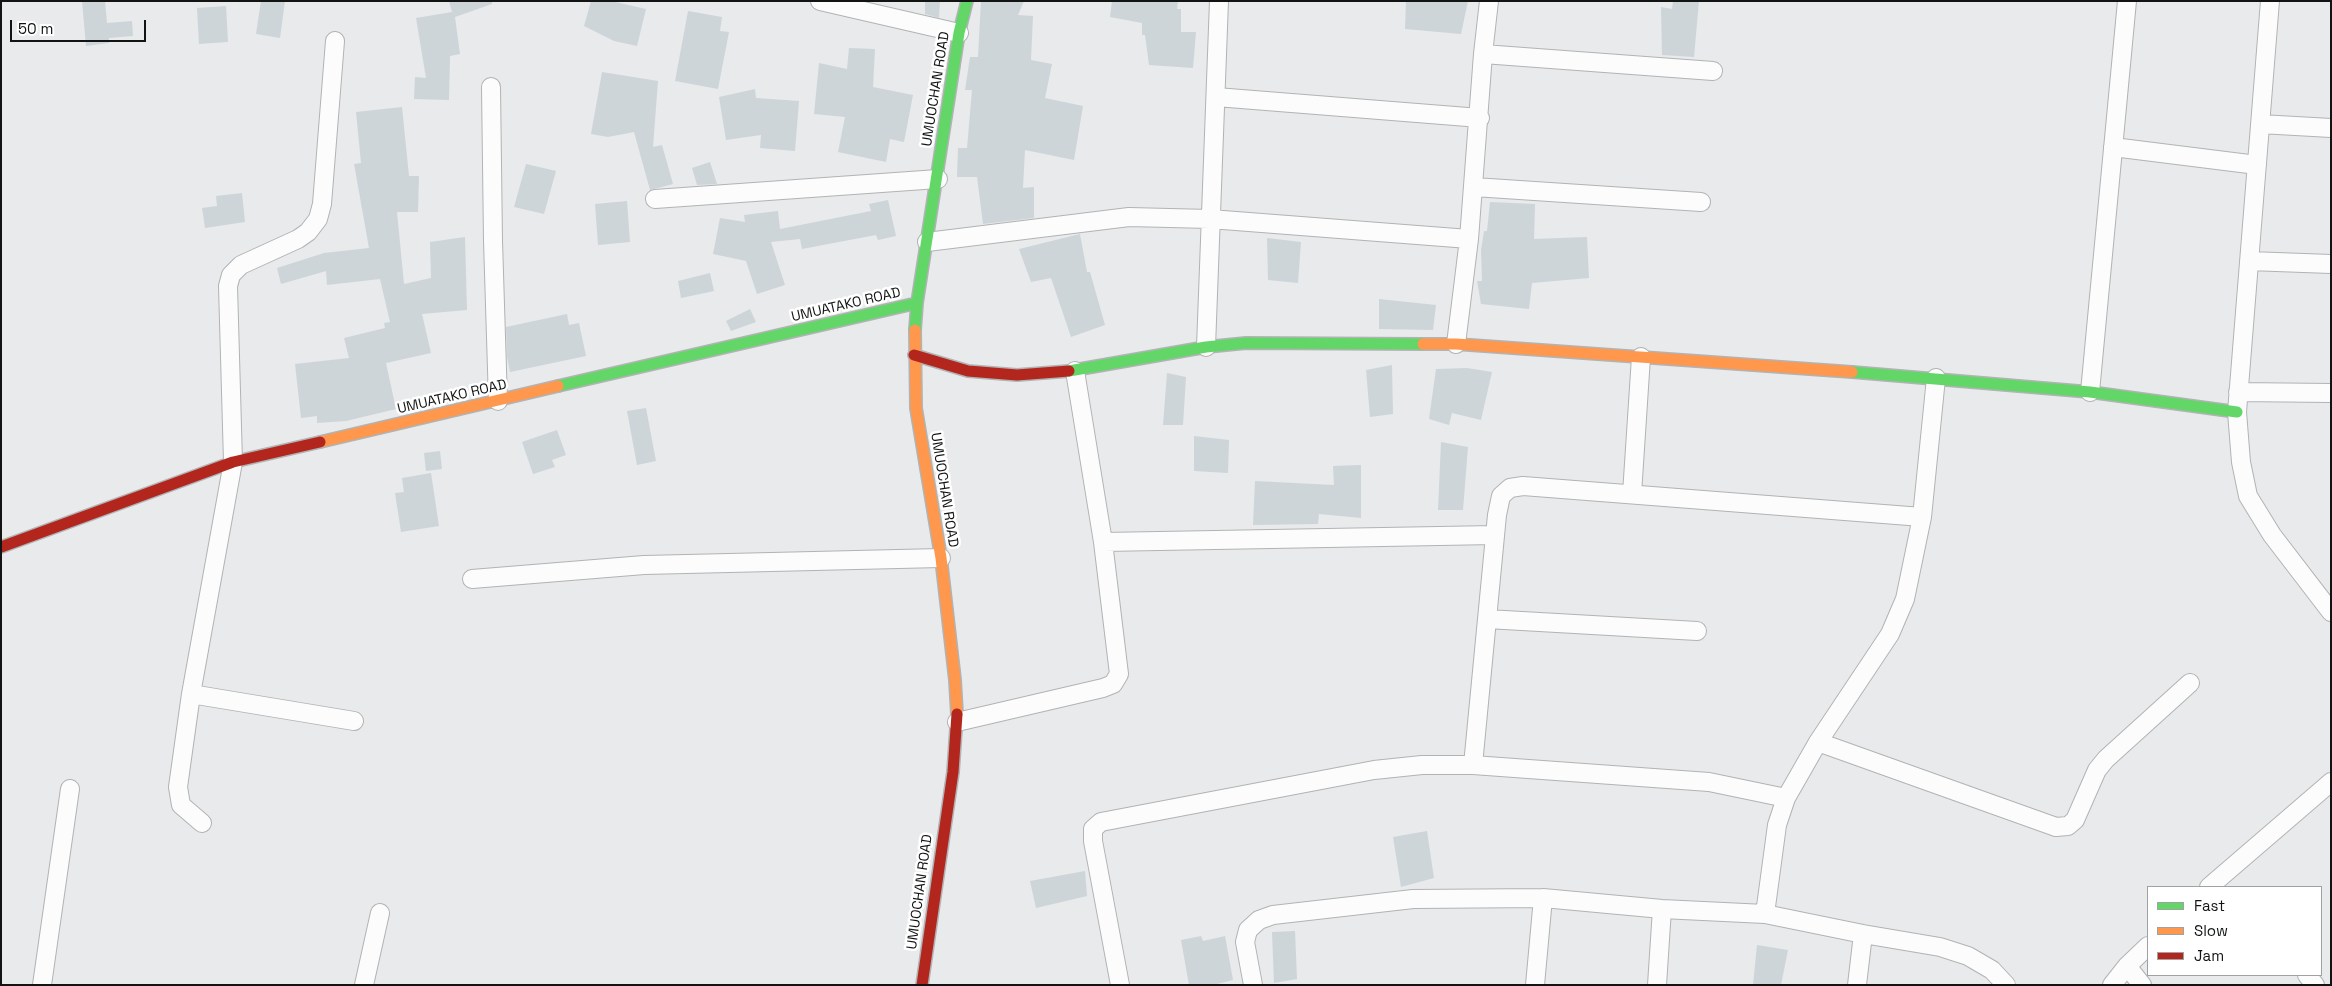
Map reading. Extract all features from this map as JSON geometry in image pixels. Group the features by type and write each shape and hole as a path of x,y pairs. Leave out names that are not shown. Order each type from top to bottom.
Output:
{"street":[{"path":"820,1 959,33"},
{"name":"UMUOCHAN ROAD","path":"922,985 953,772 957,722 955,680 941,558 916,408 914,355 917,303 938,178 959,33 967,1"},
{"path":"1206,346 1220,1"},
{"path":"1456,344 1469,239 1480,118 1483,54 1489,1"},
{"path":"2090,392 2127,1"},
{"path":"2270,1 2236,412 2241,462 2248,496 2272,536 2331,612"},
{"path":"202,823 182,805 178,786 191,694 233,462 228,286 231,275 241,265 298,239 308,232 318,219 322,204 335,41"},
{"path":"1483,54 1713,71"},
{"path":"491,87 498,401"},
{"path":"1216,97 1480,118"},
{"path":"2260,124 2331,128"},
{"path":"2113,147 2257,166"},
{"path":"655,199 938,178"},
{"path":"1474,187 1701,202"},
{"path":"928,242 1129,217 1210,219 1469,239"},
{"path":"2249,261 2331,264"},
{"name":"UMUATAKO ROAD","path":"1,547 233,462 917,303"},
{"path":"914,355 968,371 1017,375 1075,371 1206,346 1246,343 1456,344 1936,378 2090,392 2236,412"},
{"path":"1632,494 1642,357"},
{"path":"957,722 1113,684 1119,674 1103,542 1075,371"},
{"path":"1765,914 1777,825 1786,798 1818,742 1890,634 1905,599 1922,517 1936,378"},
{"path":"2238,392 2331,393"},
{"path":"1474,765 1495,535 1501,496 1510,488 1523,486 1922,517"},
{"path":"1103,542 1495,535"},
{"path":"472,579 644,565 941,558"},
{"path":"1487,619 1697,632"},
{"path":"1818,742 2056,827 2068,826 2075,820 2097,770 2106,759 2190,683"},
{"path":"191,694 354,721"},
{"path":"1120,985 1093,841 1093,829 1101,822 1374,770 1422,765 1474,765 1708,782 1786,798"},
{"path":"42,985 70,789"},
{"path":"2220,884 2328,791"},
{"path":"1535,985 1543,898"},
{"path":"1253,985 1245,942 1248,930 1259,920 1274,915 1413,899 1543,898 1662,909 1765,914 1940,947 1968,956 1992,970 2006,985"},
{"path":"1657,985 1662,909"},
{"path":"364,985 380,913"},
{"path":"1857,985 1863,934"},
{"path":"2112,985 2147,947"},
{"path":"2128,966 2142,985"}],"building":[{"path":"82,1 105,1 107,23 132,21 133,36 109,38 109,43 86,46"},
{"path":"261,1 285,1 280,38 256,34"},
{"path":"449,1 492,1 492,4 455,17 460,54 450,56 449,100 414,99 415,77 426,78 416,18 452,12"},
{"path":"591,1 611,1 646,9 637,46 614,41 584,26"},
{"path":"925,1 940,1 939,18 925,14"},
{"path":"981,1 1024,1 1018,15 1033,16 1031,60 1052,64 1045,98 1083,106 1074,160 1025,150 1023,188 1034,187 1034,218 983,224 977,177 957,177 958,148 967,148 972,90 965,90 970,57 978,57"},
{"path":"1112,1 1178,1 1177,9 1181,9 1181,32 1196,32 1193,68 1149,65 1145,35 1142,35 1142,23 1110,17"},
{"path":"1406,1 1468,1 1461,34 1405,29"},
{"path":"1673,1 1699,1 1694,57 1662,55 1661,7 1672,9"},
{"path":"226,6 228,42 199,44 197,8"},
{"path":"688,11 722,17 720,31 729,32 718,89 675,81"},
{"path":"849,48 875,49 873,87 913,95 904,142 890,139 886,162 838,152 845,117 814,114 819,63 847,69"},
{"path":"602,72 658,81 653,147 662,145 673,184 650,190 634,132 608,137 591,134"},
{"path":"755,89 756,98 799,101 795,151 760,148 761,135 726,140 719,97"},
{"path":"402,107 409,176 419,176 418,212 397,212 404,284 431,278 430,242 465,237 467,310 422,314 431,353 386,363 396,409 346,421 317,423 317,416 301,418 295,364 349,358 344,338 385,328 384,323 390,322 380,279 327,285 326,271 281,284 277,268 324,253 369,248 354,164 361,163 356,112"},
{"path":"710,162 717,184 697,185 692,168"},
{"path":"526,164 556,171 544,214 514,207"},
{"path":"242,193 245,222 205,228 202,208 217,206 216,196"},
{"path":"888,200 896,236 878,240 876,235 802,249 800,239 771,242 785,285 757,294 746,261 713,254 720,218 745,222 744,215 778,211 780,229 871,211 869,204"},
{"path":"627,201 630,242 598,245 595,204"},
{"path":"1490,202 1535,204 1534,239 1587,237 1589,278 1532,283 1529,309 1481,304 1477,281 1482,281 1481,250 1484,231 1487,231"},
{"path":"1080,234 1087,272 1090,272 1105,325 1071,337 1051,278 1031,282 1019,249"},
{"path":"1267,238 1301,242 1298,283 1268,280"},
{"path":"710,273 714,291 681,298 678,281"},
{"path":"1379,299 1436,305 1433,330 1379,329"},
{"path":"750,309 756,322 731,331 726,321"},
{"path":"567,314 569,325 579,323 586,356 510,372 507,357 506,327"},
{"path":"1392,365 1393,414 1370,417 1366,370"},
{"path":"1467,368 1492,372 1481,420 1452,413 1449,425 1429,419 1436,369"},
{"path":"1167,373 1186,377 1183,425 1163,425"},
{"path":"646,408 656,461 637,465 627,411"},
{"path":"557,430 566,455 552,460 555,467 533,474 522,442"},
{"path":"1194,436 1229,440 1228,473 1194,471"},
{"path":"1441,442 1468,447 1463,510 1438,510"},
{"path":"440,451 442,469 426,471 424,453"},
{"path":"1361,465 1361,518 1319,514 1318,524 1253,525 1255,481 1334,485 1333,466"},
{"path":"431,473 439,526 401,532 395,493 404,492 402,478"},
{"path":"1427,831 1434,878 1401,887 1393,837"},
{"path":"1085,871 1087,896 1036,908 1030,881"},
{"path":"1295,931 1297,979 1274,983 1272,932"},
{"path":"1201,936 1203,941 1225,936 1233,980 1213,985 1189,985 1181,940"},
{"path":"1757,945 1788,950 1781,985 1753,985"}],"traffic: fast":[{"path":"915,330 917,303 959,33 967,1"},
{"path":"558,386 917,303"},
{"path":"1069,371 1206,347 1246,343 1423,344"},
{"path":"1852,372 2090,392 2237,412"}],"traffic: slow":[{"path":"915,330 916,408 941,558 957,714"},
{"path":"1423,344 1456,344 1852,372"},
{"path":"320,442 558,386"}],"traffic: jam":[{"path":"914,355 968,371 1017,375 1069,371"},
{"path":"1,547 233,462 320,442"},
{"path":"922,985 953,772 957,714"}]}
